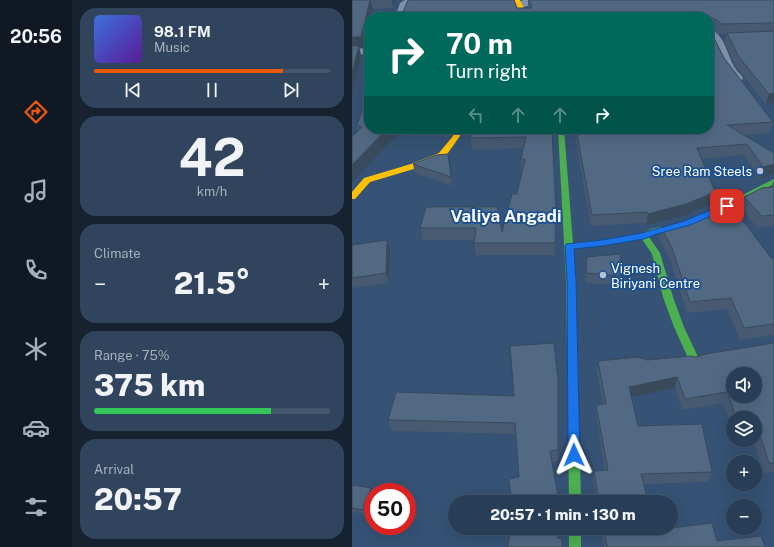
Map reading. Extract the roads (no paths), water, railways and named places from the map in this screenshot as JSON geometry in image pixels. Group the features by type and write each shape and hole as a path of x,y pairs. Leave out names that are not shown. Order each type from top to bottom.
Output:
{"street":[{"path":"402,12 405,3 445,0"},
{"path":"523,12 518,2 532,0"},
{"path":"714,35 732,38"},
{"path":"714,37 729,68 744,87"},
{"path":"352,52 364,51"},
{"path":"352,197 367,180 414,166 442,155 456,134"},
{"path":"561,134 571,281 575,495"},
{"path":"569,246 602,243 644,236 654,231 732,211 774,181"},
{"path":"644,236 656,253 668,297 679,327 701,355"},
{"path":"673,359 701,355"},
{"path":"575,535 575,547"}],"place":[{"name":"Sree Ram Steels","path":"760,171"},
{"name":"Vignesh Biriyani Centre","path":"603,275"}],"district":[{"name":"Valiya Angadi","path":"506,216"}]}
